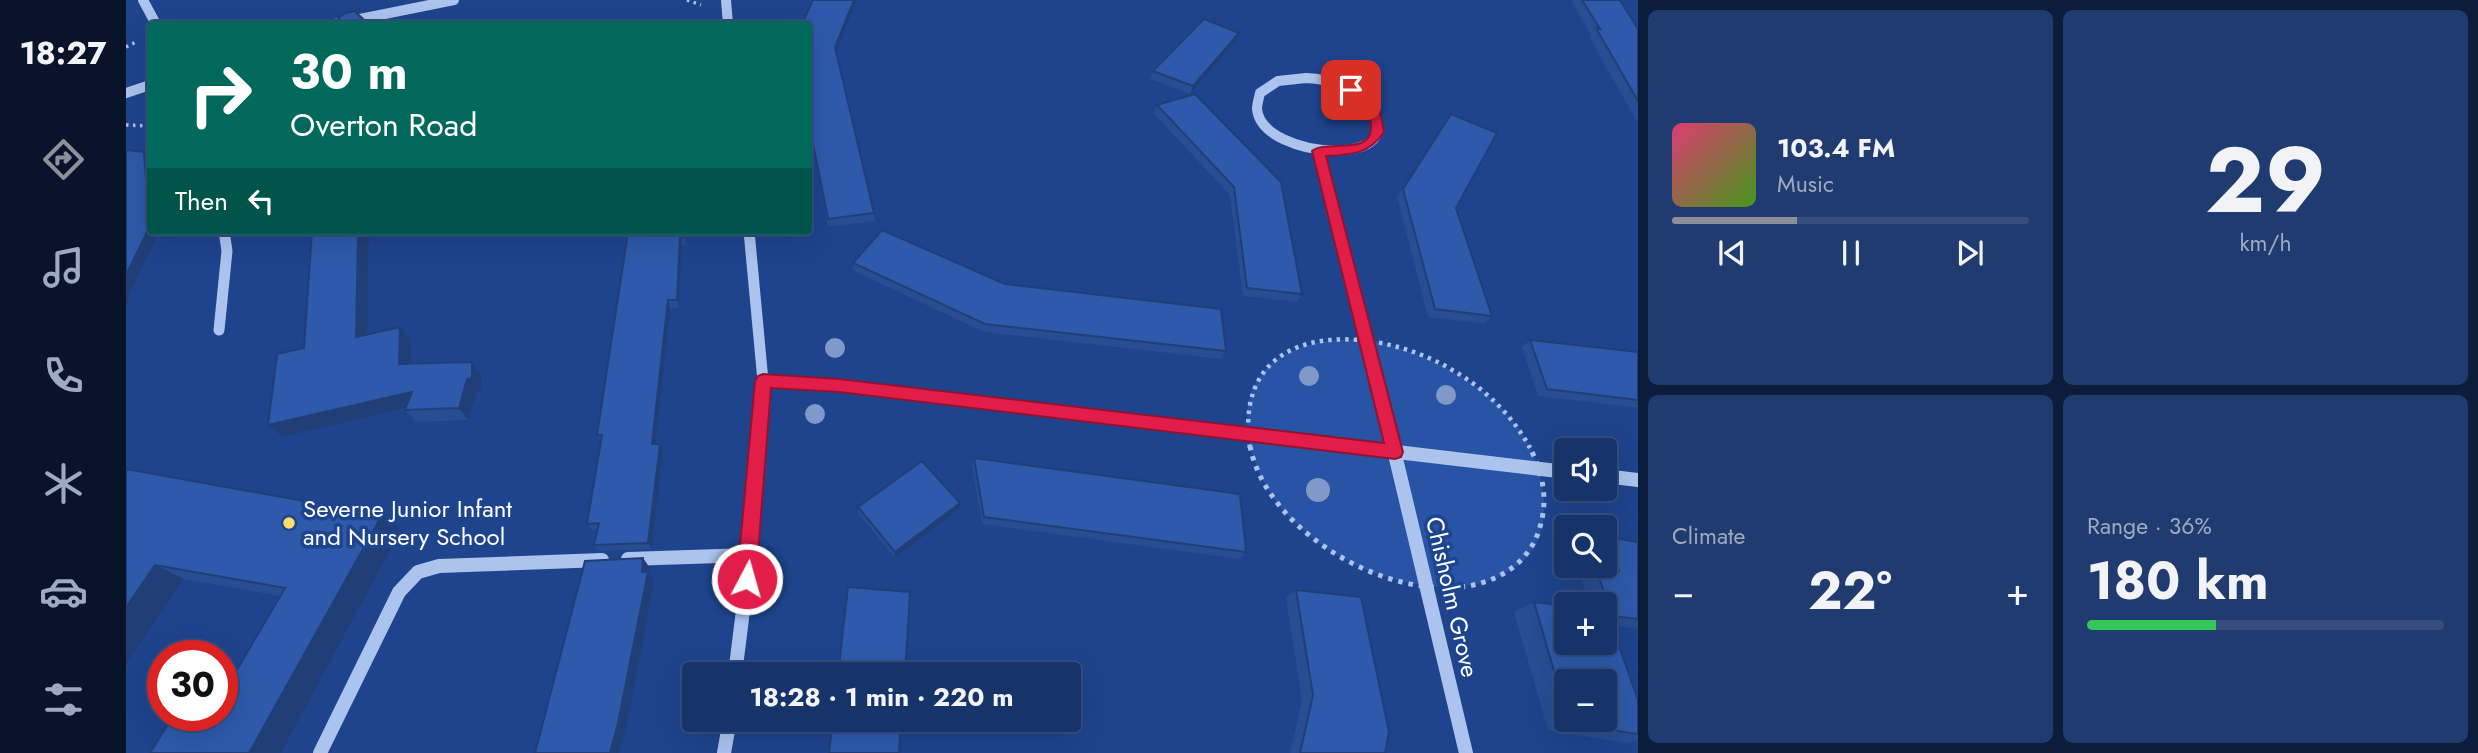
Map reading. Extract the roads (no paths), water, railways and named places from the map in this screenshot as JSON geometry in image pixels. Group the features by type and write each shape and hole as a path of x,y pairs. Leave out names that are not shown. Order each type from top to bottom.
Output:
{"street":[{"path":"143,0 154,21"},
{"path":"350,21 454,0"},
{"path":"726,0 728,21"},
{"path":"1301,77 1327,81 1351,90 1376,115 1378,132 1372,141 1354,150 1319,151 1280,137 1262,120 1257,109 1260,93 1276,81 1301,77"},
{"path":"126,93 147,86"},
{"name":"Chisholm Grove","path":"1319,151 1395,452 1466,753"},
{"path":"219,330 227,251 225,235"},
{"path":"737,662 750,555 763,381 749,235"},
{"path":"763,381 839,386 1554,471"},
{"path":"1617,477 1638,480"},
{"path":"724,753 728,732"}],"lane":[{"path":"320,753 399,593 418,572 439,566 750,555"}],"place":[{"name":"Severne Junior Infant and Nursery School","path":"289,523"}]}
